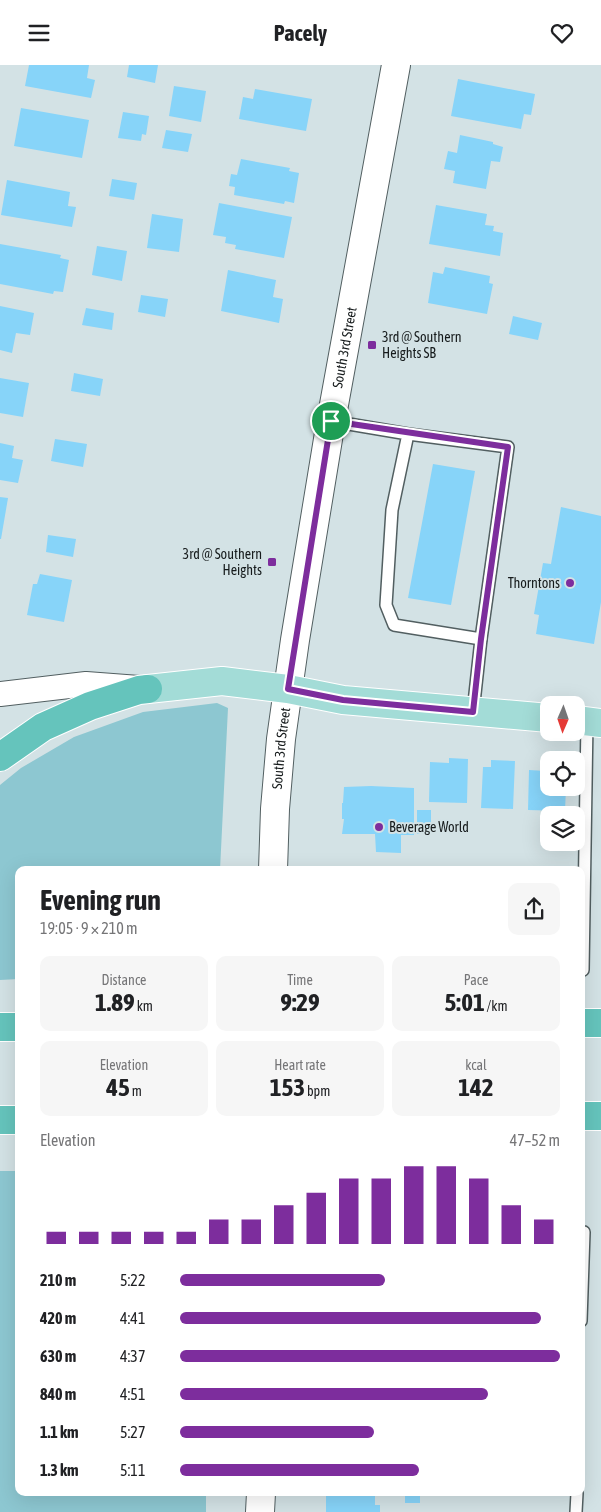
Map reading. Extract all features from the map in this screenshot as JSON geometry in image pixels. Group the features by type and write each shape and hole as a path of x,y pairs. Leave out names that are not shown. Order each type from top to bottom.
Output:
{"highway":[{"path":"0,757 43,727 90,707 139,690 148,689"},
{"path":"585,1023 601,1023"},
{"path":"0,1027 15,1027"},
{"path":"585,1116 601,1116"},
{"path":"0,1120 15,1120"}],"main road":[{"name":"South 3rd Street","path":"273,866 280,749 288,689 331,421 396,65"},
{"path":"148,689 222,681 288,689 343,700 540,717"},
{"path":"260,1512 261,1496"}],"street":[{"path":"0,695 86,684 148,689"}],"lane":[{"path":"331,421 508,447 481,639 473,712"},
{"path":"408,433 392,510 386,605 394,625 481,639"},
{"path":"585,866 593,719"},
{"path":"576,1512 577,1496"}],"shaded area":[{"path":"217,703 228,708 220,866 15,866 15,979 0,980 0,785 21,768 74,737 143,712"},
{"path":"0,1171 15,1171 15,1496 206,1496 206,1512 0,1512"}],"building":[{"path":"29,65 89,65 87,78 95,80 91,98 25,86"},
{"path":"129,65 158,65 155,83 127,77"},
{"path":"458,79 535,94 531,115 524,114 521,129 451,116"},
{"path":"174,86 206,91 201,122 169,116"},
{"path":"255,89 312,99 306,131 239,119 243,97 253,99"},
{"path":"21,108 89,120 82,158 14,146"},
{"path":"123,112 149,116 146,135 142,134 141,141 118,138"},
{"path":"166,130 192,134 188,152 162,148"},
{"path":"460,135 493,142 493,144 503,147 500,162 491,161 486,189 453,183 455,171 444,169 448,151 457,153"},
{"path":"241,159 290,168 289,171 299,173 294,203 285,201 284,204 234,195 235,187 229,186 231,174 237,175"},
{"path":"112,179 137,183 134,200 109,196"},
{"path":"7,180 70,192 68,206 76,207 72,227 1,215"},
{"path":"219,203 292,217 284,258 235,249 236,245 225,243 226,237 213,235"},
{"path":"436,205 487,214 485,225 494,226 493,231 503,233 500,256 429,244"},
{"path":"152,214 183,219 179,252 147,248"},
{"path":"0,244 61,255 60,258 69,260 63,292 54,291 53,294 0,284"},
{"path":"97,246 127,251 122,281 92,275"},
{"path":"445,267 490,276 489,283 493,284 487,314 428,303 433,272 443,274"},
{"path":"228,270 276,280 273,297 283,299 279,323 221,311"},
{"path":"141,295 168,299 165,317 138,312"},
{"path":"0,306 34,313 30,335 16,333 12,353 0,350"},
{"path":"86,308 114,313 112,330 82,325"},
{"path":"513,316 542,323 538,340 509,334"},
{"path":"74,373 103,379 100,396 71,391"},
{"path":"0,378 29,383 23,417 0,413"},
{"path":"55,439 87,444 83,467 51,461"},
{"path":"0,443 14,446 12,458 23,460 18,483 0,480"},
{"path":"433,464 475,471 451,605 408,598"},
{"path":"0,497 8,498 1,539 0,539"},
{"name":"Thorntons","path":"561,507 601,516 601,602 594,644 536,634 539,615 534,614 543,563 551,564"},
{"path":"48,535 76,539 73,557 46,552"},
{"path":"40,574 72,580 64,622 27,615 33,584 37,584"},
{"path":"449,758 468,759 467,803 429,802 430,762 449,763"},
{"path":"491,760 515,761 513,809 481,808 483,767 491,767"},
{"path":"529,770 540,771 540,796 566,796 565,806 540,806 540,810 528,810"},
{"name":"Beverage World","path":"344,787 414,788 414,835 401,835 401,853 376,852 375,834 342,834"},
{"path":"417,810 431,810 431,834 417,834"},
{"path":"326,1496 375,1496 375,1505 380,1505 380,1512 326,1512"},
{"path":"405,1496 420,1496 420,1503 405,1503"}],"place":[{"name":"3rd @ Southern Heights SB","path":"372,345"},
{"name":"3rd @ Southern Heights","path":"272,562"},
{"name":"Thorntons","path":"570,583"},
{"name":"Beverage World","path":"379,827"}],"route":[{"path":"331,421 508,447 481,639 473,712 343,700 288,689 331,421"}]}
